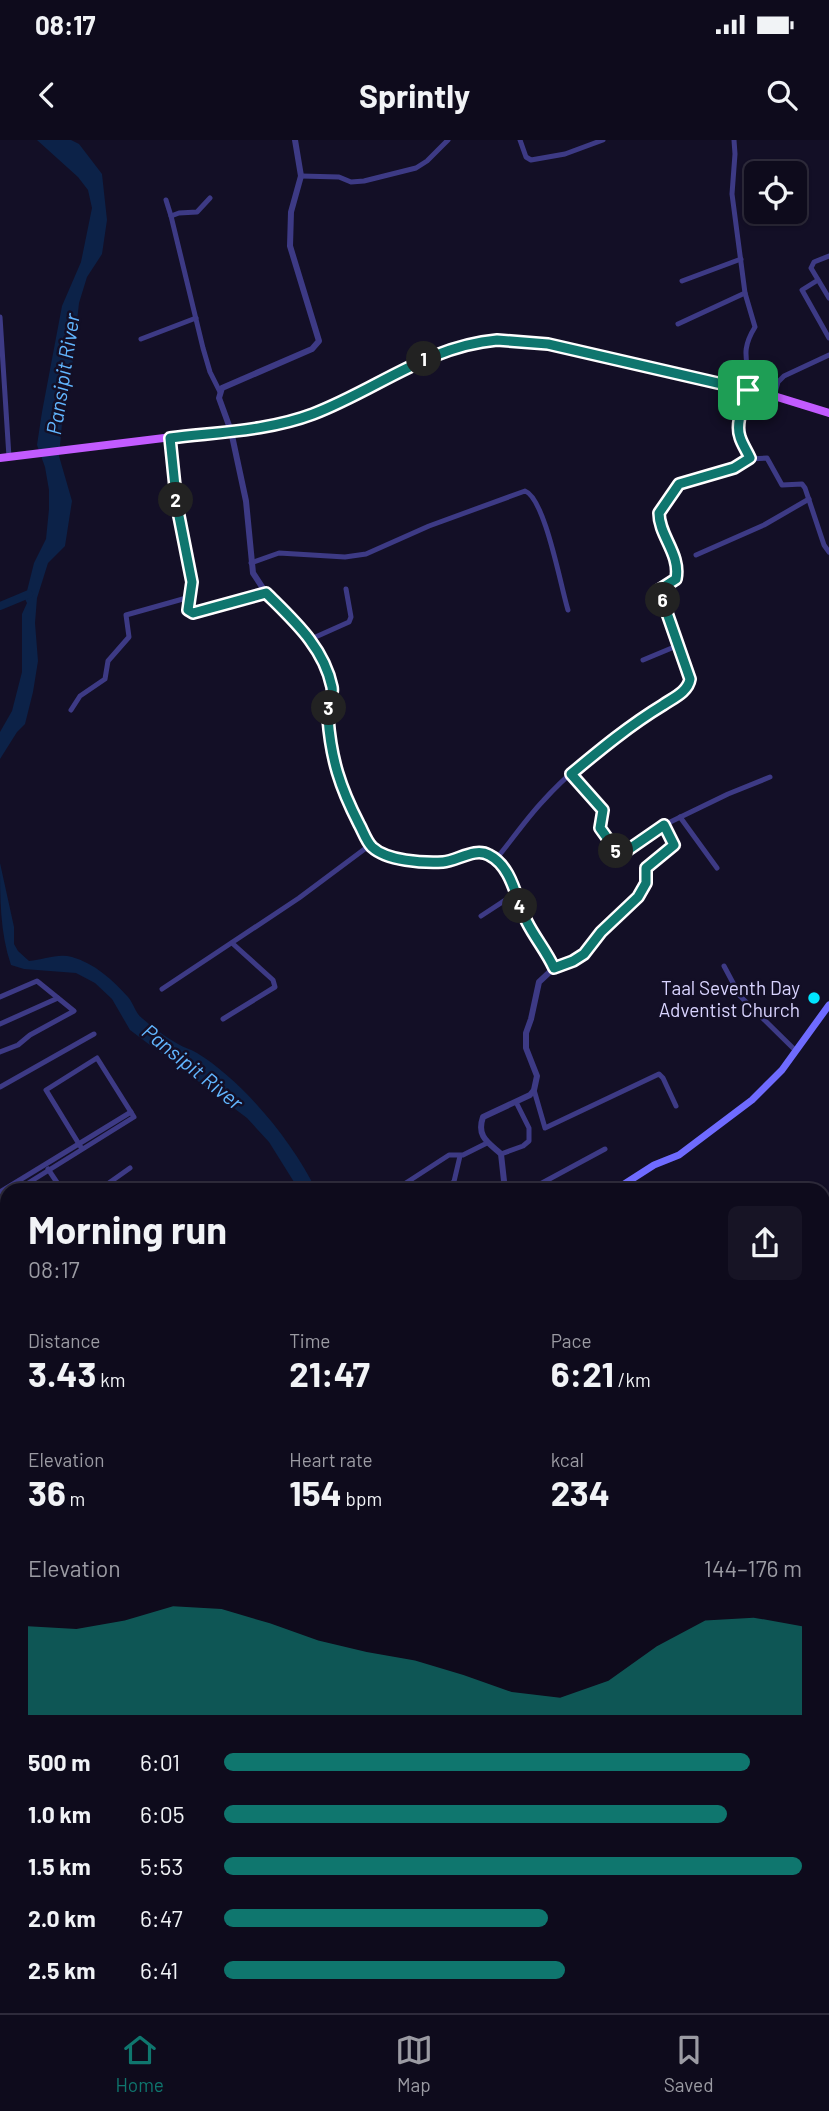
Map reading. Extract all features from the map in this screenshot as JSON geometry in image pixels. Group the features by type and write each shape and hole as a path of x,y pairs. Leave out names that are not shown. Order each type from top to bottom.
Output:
{"main road":[{"path":"4,457 278,424 313,414 440,352 485,341 516,340 548,344 774,396 829,413"},
{"path":"626,1183 654,1165 679,1155 752,1100 779,1073 829,1005"}],"street":[{"path":"295,140 301,176 291,212 290,246 319,341 312,349 222,388 219,398 231,431 246,501 253,573 266,593 311,639 332,686 328,714 333,763 342,790 370,845 388,858 444,862 479,852 496,859 513,884 528,925 554,968"},
{"path":"301,176 364,181 416,168 448,140"},
{"path":"520,140 526,157 531,160 565,154 603,140"},
{"path":"734,140 732,194 745,293 755,327 745,344 748,390 738,425 740,438 750,458"},
{"path":"171,216 179,212 197,212 210,198"},
{"path":"166,200 210,372 220,392"},
{"path":"829,256 811,266 829,298"},
{"path":"682,281 741,259"},
{"path":"818,280 802,290 829,338"},
{"path":"678,324 745,293"},
{"path":"0,317 4,457"},
{"path":"141,338 196,318"},
{"path":"774,396 778,382 784,376 829,355"},
{"path":"170,438 177,506 192,582 188,607 190,612 266,593"},
{"path":"496,859 543,801 571,774 631,725 680,694 689,685 690,679 659,590 676,579 677,562 659,513 679,484 734,468 750,458 770,459 782,485 802,484 829,552"},
{"path":"251,563 279,554 366,554 429,526 525,491 535,499 551,541 568,610"},
{"path":"696,555 764,525 809,499"},
{"path":"311,639 349,622 346,589"},
{"path":"71,710 80,696 105,679 108,661 129,637 126,615 190,597"},
{"path":"643,660 679,645"},
{"path":"571,774 603,810 600,828 618,853 625,852 664,825 770,777"},
{"path":"680,817 717,868"},
{"path":"664,825 674,845 646,868 645,888 601,932 584,954 554,968 539,982 526,1033 526,1048 537,1076 534,1090 545,1128 659,1074 676,1106"},
{"path":"162,989 299,898 370,845"},
{"path":"481,916 516,893"},
{"path":"223,1019 275,986 273,980 232,943"},
{"path":"724,967 740,996 796,1051"},
{"path":"0,997 37,981 75,1011 30,1035 18,1045 0,1052"},
{"path":"0,1024 58,998"},
{"path":"0,1087 94,1034"},
{"path":"17,1183 134,1117 97,1058 46,1090 80,1147"},
{"path":"504,1183 501,1154 487,1143 480,1129 483,1118 534,1090"},
{"path":"501,1154 529,1141 529,1128 516,1101"},
{"path":"406,1183 449,1155 460,1156 487,1143"},
{"path":"542,1183 605,1149"},
{"path":"453,1183 460,1156"},
{"path":"26,1183 47,1167"},
{"path":"47,1167 57,1183"},
{"path":"109,1183 130,1168"}],"water":[{"name":"Pansipit River","path":"37,140 71,140 79,144 102,174 107,220 102,254 87,277 79,303 71,376 63,413 59,456 72,501 65,546 48,563 37,598 35,623 38,661 25,724 0,759 0,732 12,711 22,672 22,614 27,603 22,593 27,591 34,563 46,539 49,490 37,445 42,412 62,306 81,262 92,208 88,190 78,177"},
{"name":"Pansipit River","path":"0,863 14,927 14,944 18,951 29,961 56,956 72,957 103,973 128,997 138,1014 147,1022 214,1065 249,1096 294,1152 312,1183 295,1183 269,1142 247,1118 130,1030 112,999 95,983 76,973 24,969 11,965 3,928"}],"waterway":[{"path":"0,606 29,594"}],"place":[{"name":"Taal Seventh Day Adventist Church","path":"814,998"}],"route":[{"path":"497,340 548,344 748,390 738,425 740,438 750,458 734,468 679,484 658,517 677,562 676,579 659,590 690,679 689,685 680,694 631,725 571,774 603,810 600,828 618,853 625,852 664,825 675,842 674,845 646,868 645,888 601,932 584,954 554,968 528,925 513,884 496,859 479,852 444,862 388,858 370,845 342,790 333,763 328,714 332,686 321,659 311,639 266,593 193,613 188,610 192,582 182,539 170,438 295,420 334,405 440,352 474,342 497,340"}]}
